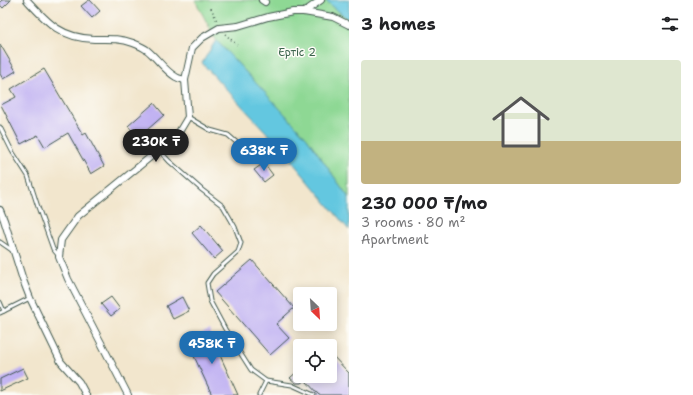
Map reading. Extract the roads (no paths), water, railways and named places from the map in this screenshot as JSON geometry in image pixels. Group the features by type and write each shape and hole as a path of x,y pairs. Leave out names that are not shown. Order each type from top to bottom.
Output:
{"street":[{"path":"27,0 40,15 56,28 69,35 90,39 121,39 133,43 146,49 168,72 177,78 185,80"},
{"path":"304,12 321,0"},
{"path":"128,395 68,279 59,257 61,240 78,216 159,150 178,132 188,117 185,80 192,48 202,38 219,28 238,26 268,17 293,12 304,12 333,17 349,25"},
{"path":"0,210 22,280 30,298 61,362 79,382 86,395"}],"lane":[{"path":"188,117 210,130 228,134 244,149 252,154"},
{"path":"0,127 12,151 28,176 53,249 59,257"},
{"path":"159,150 169,161 202,190 223,206 235,227 241,243 238,252 213,274 207,283 210,301 225,329 251,370 266,381 292,385 314,395"},
{"path":"0,242 14,251"},
{"path":"0,313 30,298"},
{"path":"0,302 4,311"},
{"path":"259,395 266,381"}],"water":[{"path":"325,0 349,0 349,20"},
{"path":"216,40 307,138 349,198 349,230 279,146 202,63"}],"park label":[{"name":"Ертіс 2","path":"297,52"}]}
